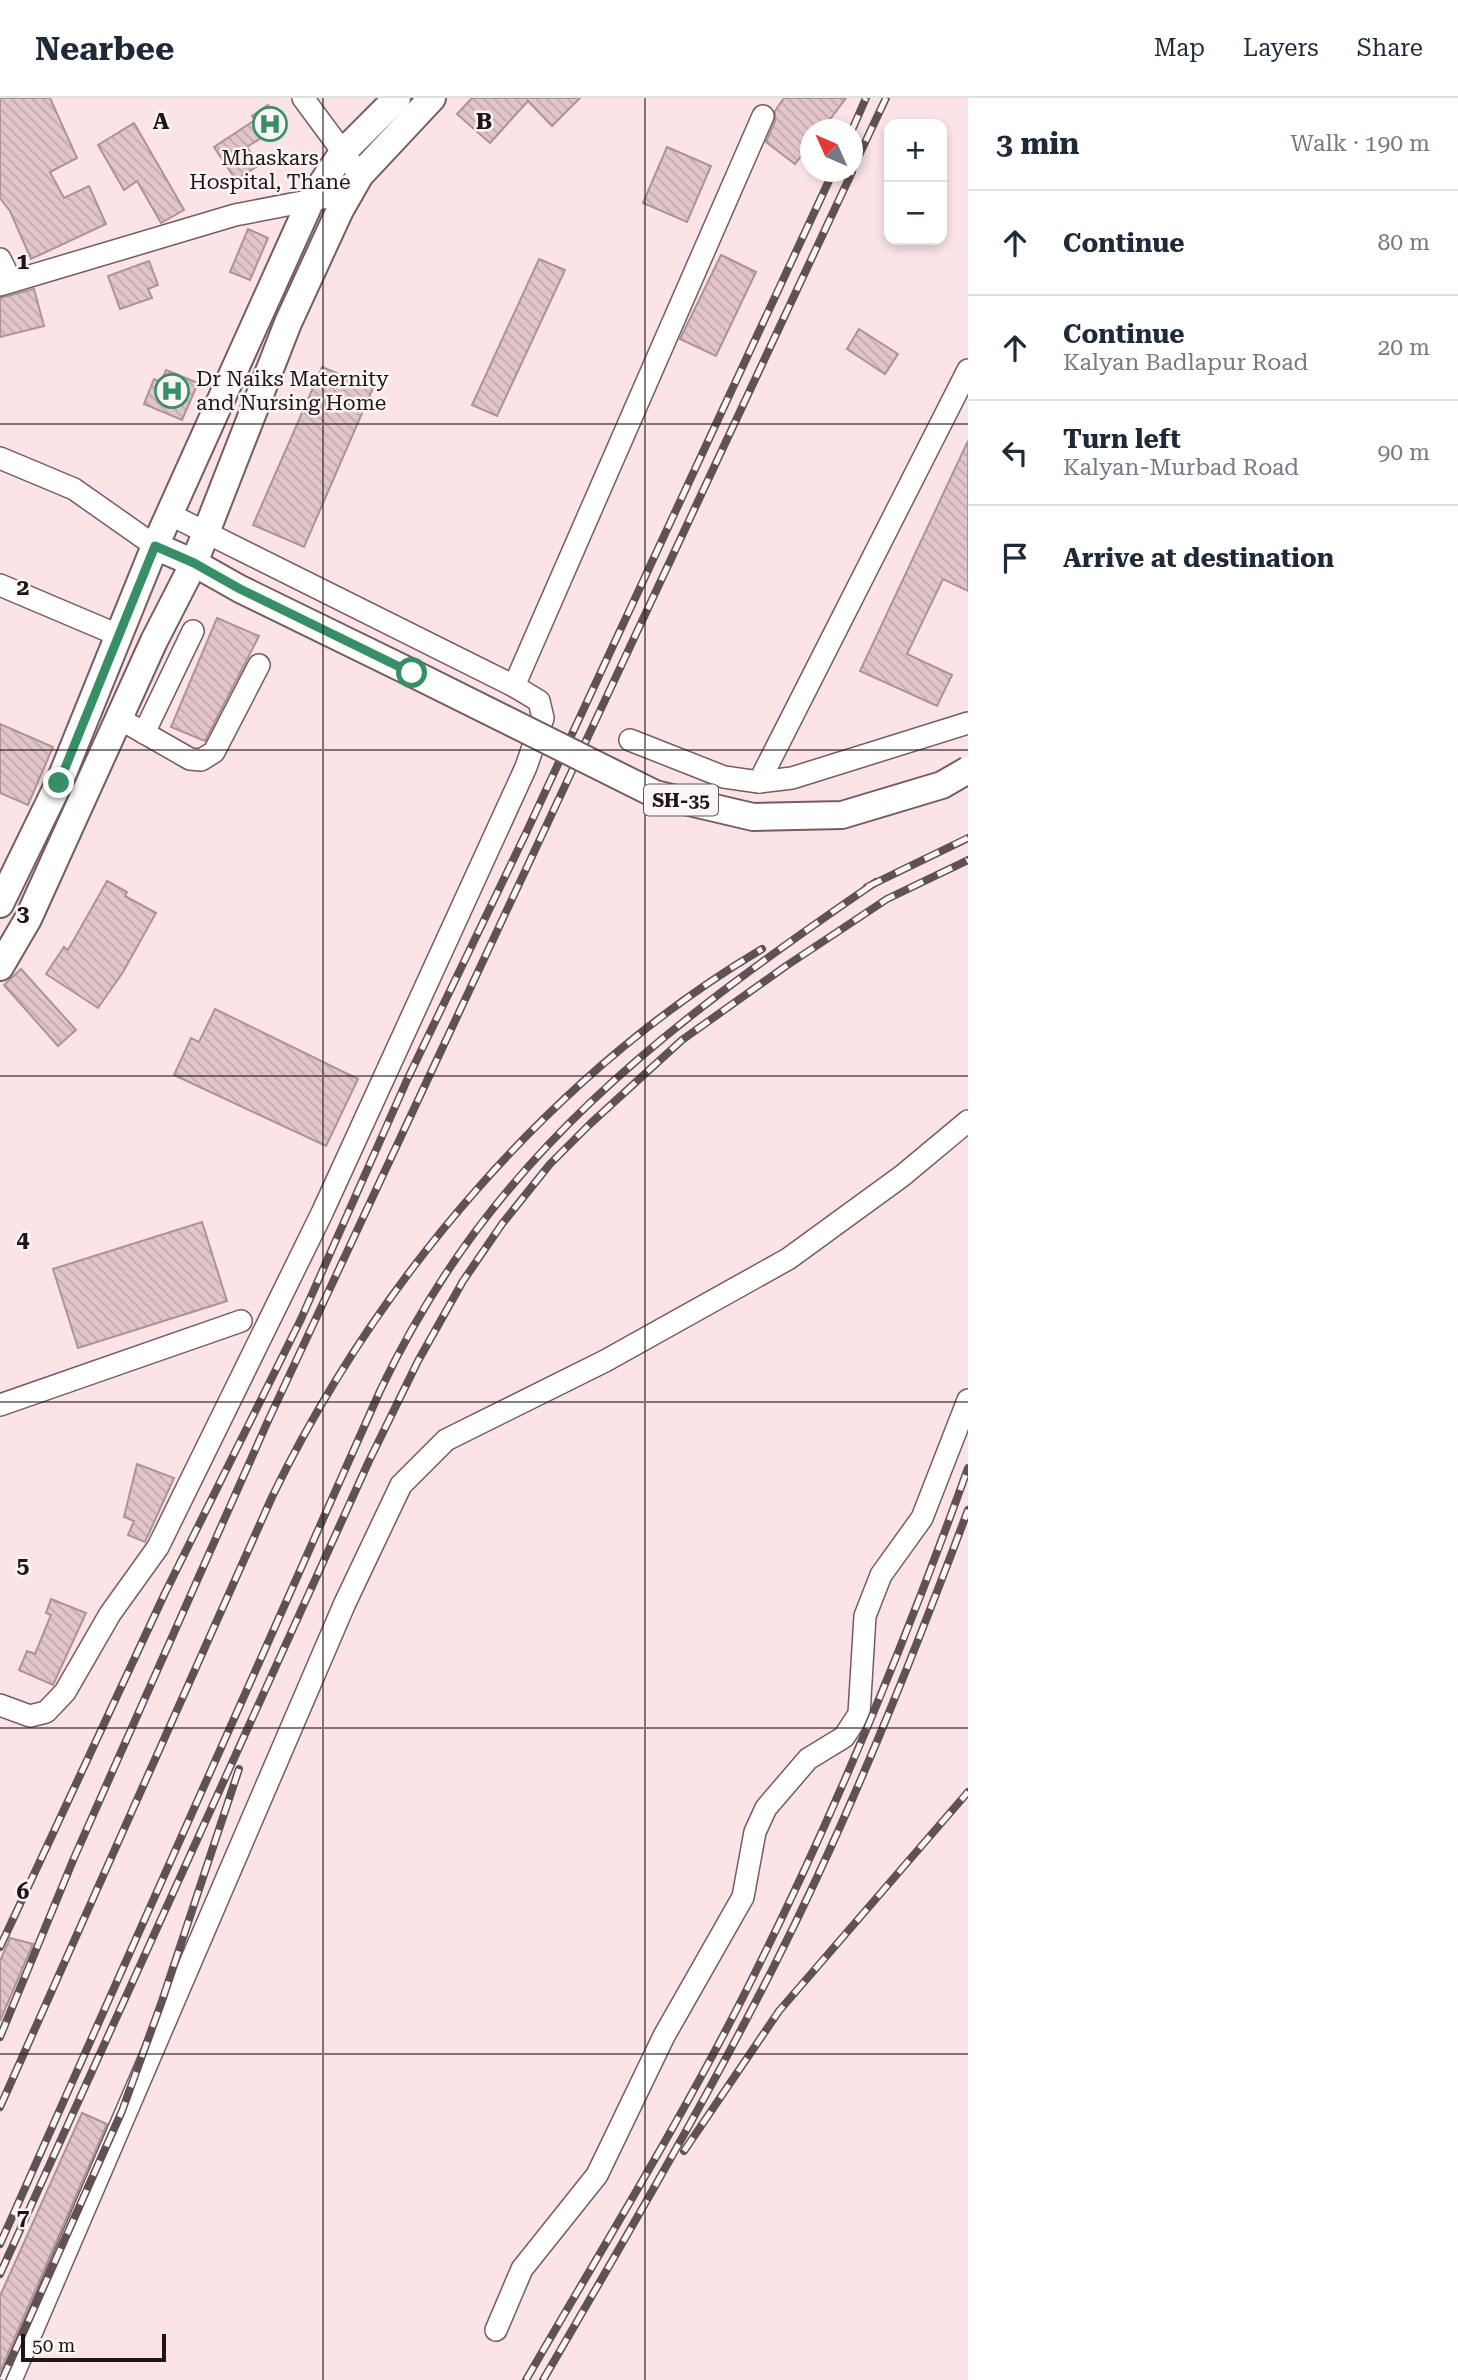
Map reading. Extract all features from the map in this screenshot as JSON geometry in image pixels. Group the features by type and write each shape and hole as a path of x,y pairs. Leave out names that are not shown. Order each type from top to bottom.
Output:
{"main road":[{"path":"0,904 59,783 155,546 311,200 343,152 397,98"},
{"path":"0,967 28,919 154,640 194,563 288,323 355,184 432,98"},
{"name":"SH-35","path":"155,546 655,794 753,817 842,815 942,785 968,770"}],"street":[{"path":"0,259 6,283 235,215 311,200 355,184 343,152 303,98"},
{"path":"514,686 763,116"},
{"path":"759,782 968,370"},
{"path":"0,458 74,489 155,546"},
{"path":"0,1705 30,1716 52,1707 163,1536 322,1213 526,767 543,709 539,701 514,686 171,514"},
{"path":"0,585 118,635"},
{"path":"144,733 193,631"},
{"path":"120,719 190,759 209,757 259,665"},
{"path":"629,740 724,777 759,782 792,778 968,723"},
{"path":"11,2380 345,1602 401,1485 446,1440 605,1361 788,1259 902,1176 968,1121"},
{"path":"0,1405 241,1321"},
{"path":"496,2330 522,2269 597,2175 664,2036 743,1897 755,1832 766,1808 808,1759 844,1737 859,1714 865,1616 881,1575 922,1518 968,1401"}],"building":[{"path":"0,98 50,98 77,158 50,172 64,198 89,186 106,224 31,259 10,211 0,198"},
{"path":"472,98 580,98 552,126 528,101 490,143 457,114"},
{"path":"784,98 846,98 830,119 800,119 800,157 795,164 766,142 775,121 775,111"},
{"path":"268,105 281,125 247,147 259,165 236,180 214,147 255,120 252,116"},
{"path":"134,123 184,210 161,223 137,181 124,190 98,145"},
{"path":"667,147 711,166 687,222 643,203"},
{"path":"248,229 268,238 250,280 230,272"},
{"path":"721,255 756,272 716,356 680,339"},
{"path":"539,259 565,270 497,416 472,405"},
{"path":"149,261 158,285 148,289 152,298 120,309 108,276"},
{"path":"34,289 44,326 0,337 0,298"},
{"path":"859,329 898,354 885,374 847,349"},
{"path":"322,367 373,388 304,547 253,525"},
{"path":"166,370 198,383 182,420 144,404 154,379 161,382"},
{"path":"968,441 968,591 943,579 907,654 952,675 937,706 860,671"},
{"path":"217,618 259,636 205,741 171,727"},
{"path":"0,724 53,747 28,805 0,793"},
{"path":"107,881 127,892 125,896 156,913 123,972 98,1008 46,974 64,947 68,950"},
{"path":"21,969 76,1030 58,1046 4,985"},
{"path":"215,1009 358,1079 326,1146 174,1075 191,1038 199,1042"},
{"path":"202,1222 227,1301 78,1348 53,1269"},
{"path":"137,1464 174,1478 145,1542 128,1535 134,1521 124,1517"},
{"path":"51,1599 86,1613 53,1685 19,1670 27,1651 35,1654 51,1615 46,1613"},
{"path":"10,1938 33,1944 0,2021 0,1961"},
{"path":"82,2113 107,2124 0,2372 0,2296"}],"railway":[{"path":"857,119 866,98"},
{"path":"863,147 886,98"},
{"path":"0,1947 165,1593 301,1319 407,1080 527,831 828,182"},
{"path":"0,2037 74,1858 267,1423 847,182"},
{"path":"867,887 968,838"},
{"path":"0,2274 369,1461 418,1361 463,1281 502,1224 550,1164 682,1040 887,899 968,860"},
{"path":"0,2244 380,1391 425,1307 475,1232 531,1164 591,1102 656,1044 726,989 876,882"},
{"path":"0,2107 272,1497 315,1416 363,1337 418,1261 478,1188 543,1120 612,1056 685,999 762,949"},
{"path":"526,2380 701,2078 754,1975 841,1788 920,1597 968,1468"},
{"path":"543,2380 690,2124 801,1912 877,1742 968,1510"},
{"path":"2,2380 122,2111 162,2001 239,1769"},
{"path":"684,2151 779,2011 968,1792"}],"place":[{"name":"Mhaskars Hospital, Thane","path":"270,124"},
{"name":"Dr Naiks Maternity and Nursing Home","path":"172,391"}],"route":[{"path":"59,783 155,546 412,673"}]}
